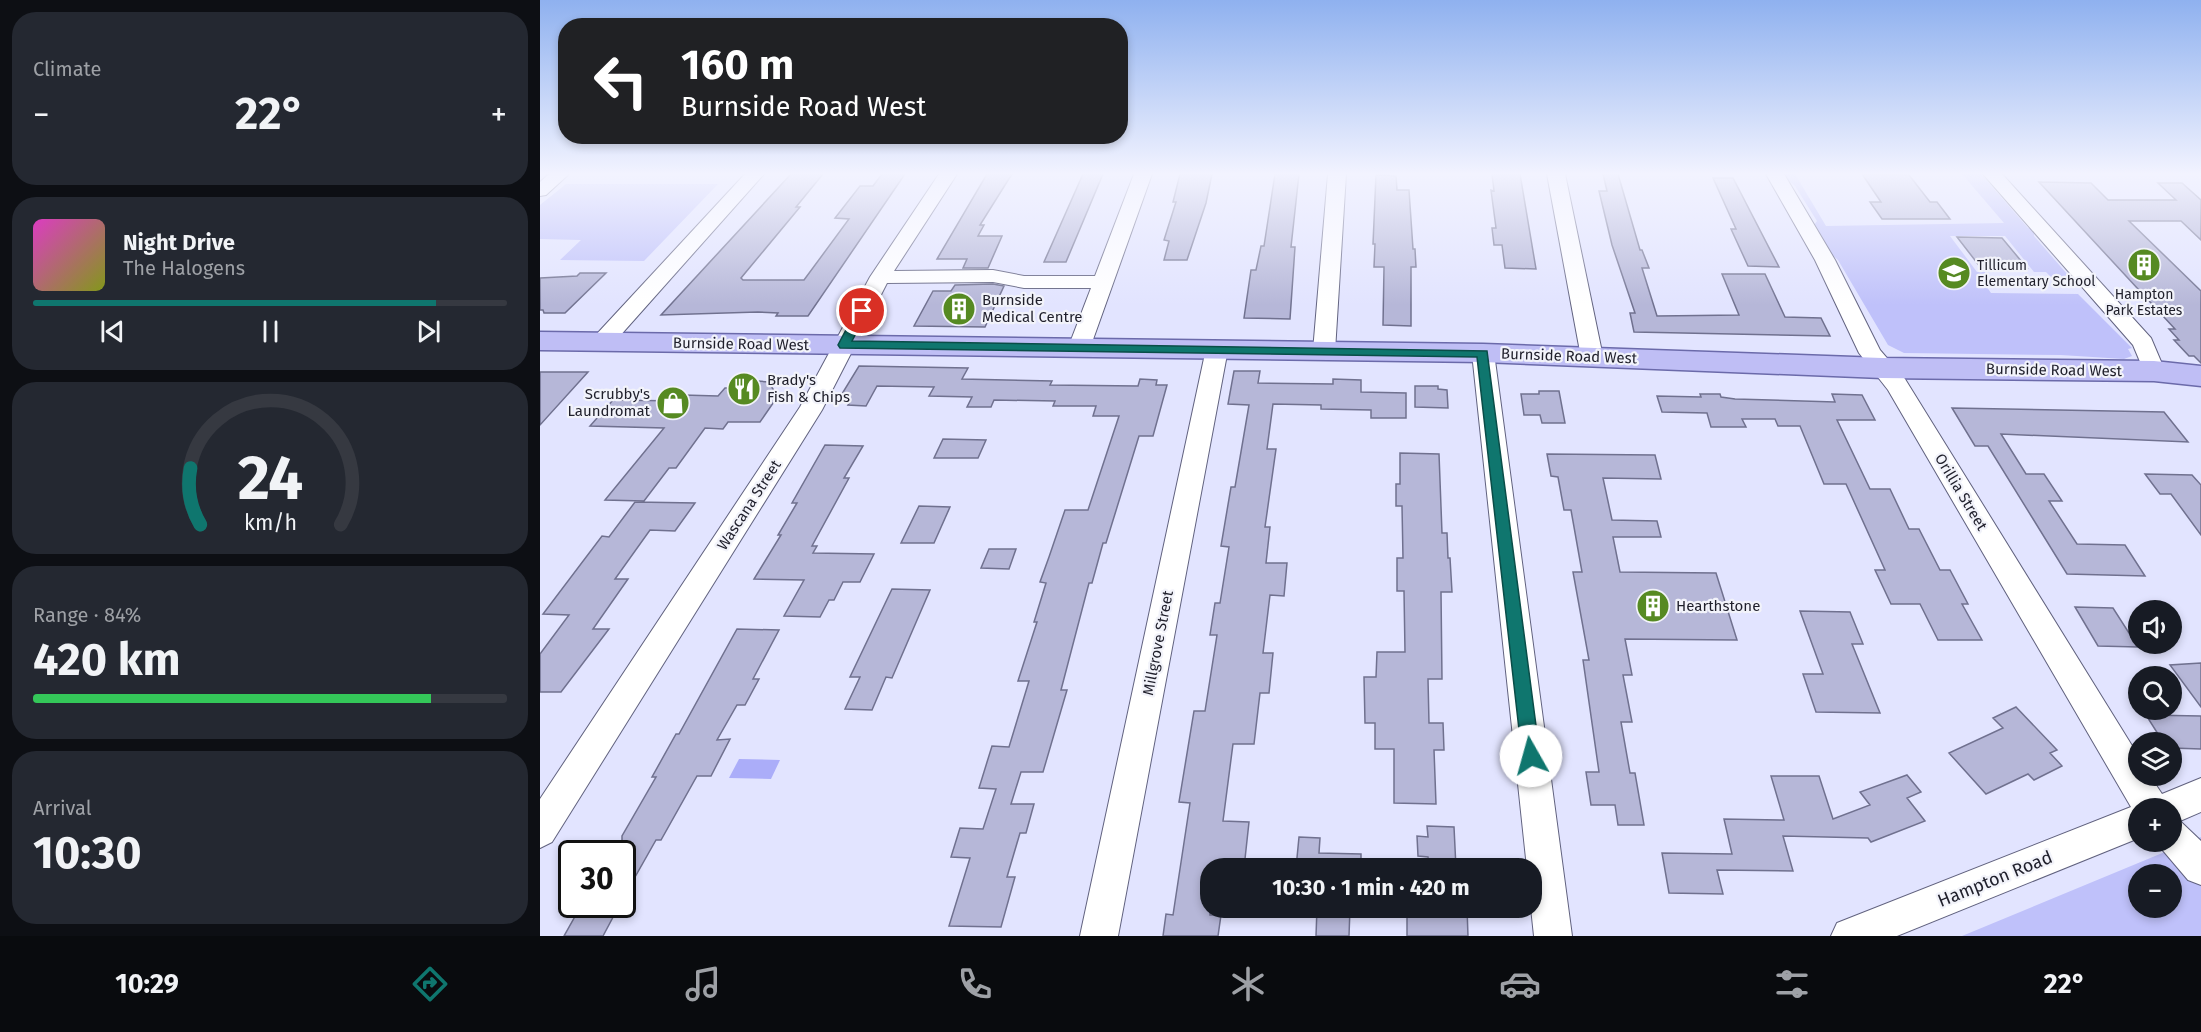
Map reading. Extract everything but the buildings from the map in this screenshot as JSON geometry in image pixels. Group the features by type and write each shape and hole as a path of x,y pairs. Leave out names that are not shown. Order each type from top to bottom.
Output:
{"main road":[{"name":"Burnside Road West","path":"540,341 1483,353 1882,368 2154,371 2201,376"},
{"path":"1882,368 2201,395"}],"street":[{"path":"602,342 715,218"},
{"name":"Wascana Street","path":"540,830 810,410 831,375 880,277 919,218"},
{"path":"1079,348 1127,218"},
{"path":"1324,351 1334,218"},
{"path":"1565,218 1592,357"},
{"name":"Orillia Street","path":"1800,218 1825,260 1870,353 1903,395 2145,798"},
{"path":"2031,218 2143,343 2154,371"},
{"path":"880,277 993,276 1024,282 1103,282"},
{"name":"Millgrove Street","path":"1099,936 1217,349"},
{"path":"1483,353 1553,936"},
{"path":"2182,803 2201,795"},
{"name":"Hampton Road","path":"1850,936 2128,826"},
{"path":"2182,846 2201,867"}],"shaded area":[{"path":"540,218 686,218 644,261 560,260 581,240 540,239"},
{"name":"Tillicum Elementary School","path":"1815,218 1821,218 1826,226 2004,223 1999,218 2019,218 2028,228 2034,229 2034,236 2074,282 2058,281 2046,272 2034,272 2005,236 1950,236 1977,272 1985,272 1993,283 1984,283 1991,293 2078,294 2132,348 2128,349 2132,356 2124,359 2061,355 1904,353 1888,345 1838,260 1828,251 1814,225 1817,221"},
{"path":"739,759 780,760 771,779 729,778"},
{"path":"2201,837 2201,936 1962,936 2128,867 2128,918 2182,918 2182,864 2136,864 2165,852 2182,852 2182,845"}],"place":[{"name":"Hampton Park Estates","path":"2144,265"},
{"name":"Tillicum Elementary School","path":"1954,273"},
{"name":"Burnside Medical Centre","path":"959,309"},
{"name":"Brady's Fish & Chips","path":"744,389"},
{"name":"Scrubby's Laundromat","path":"673,403"},
{"name":"Hearthstone","path":"1653,606"}],"route":[{"path":"862,311 844,345 1483,353 1531,756"}]}
